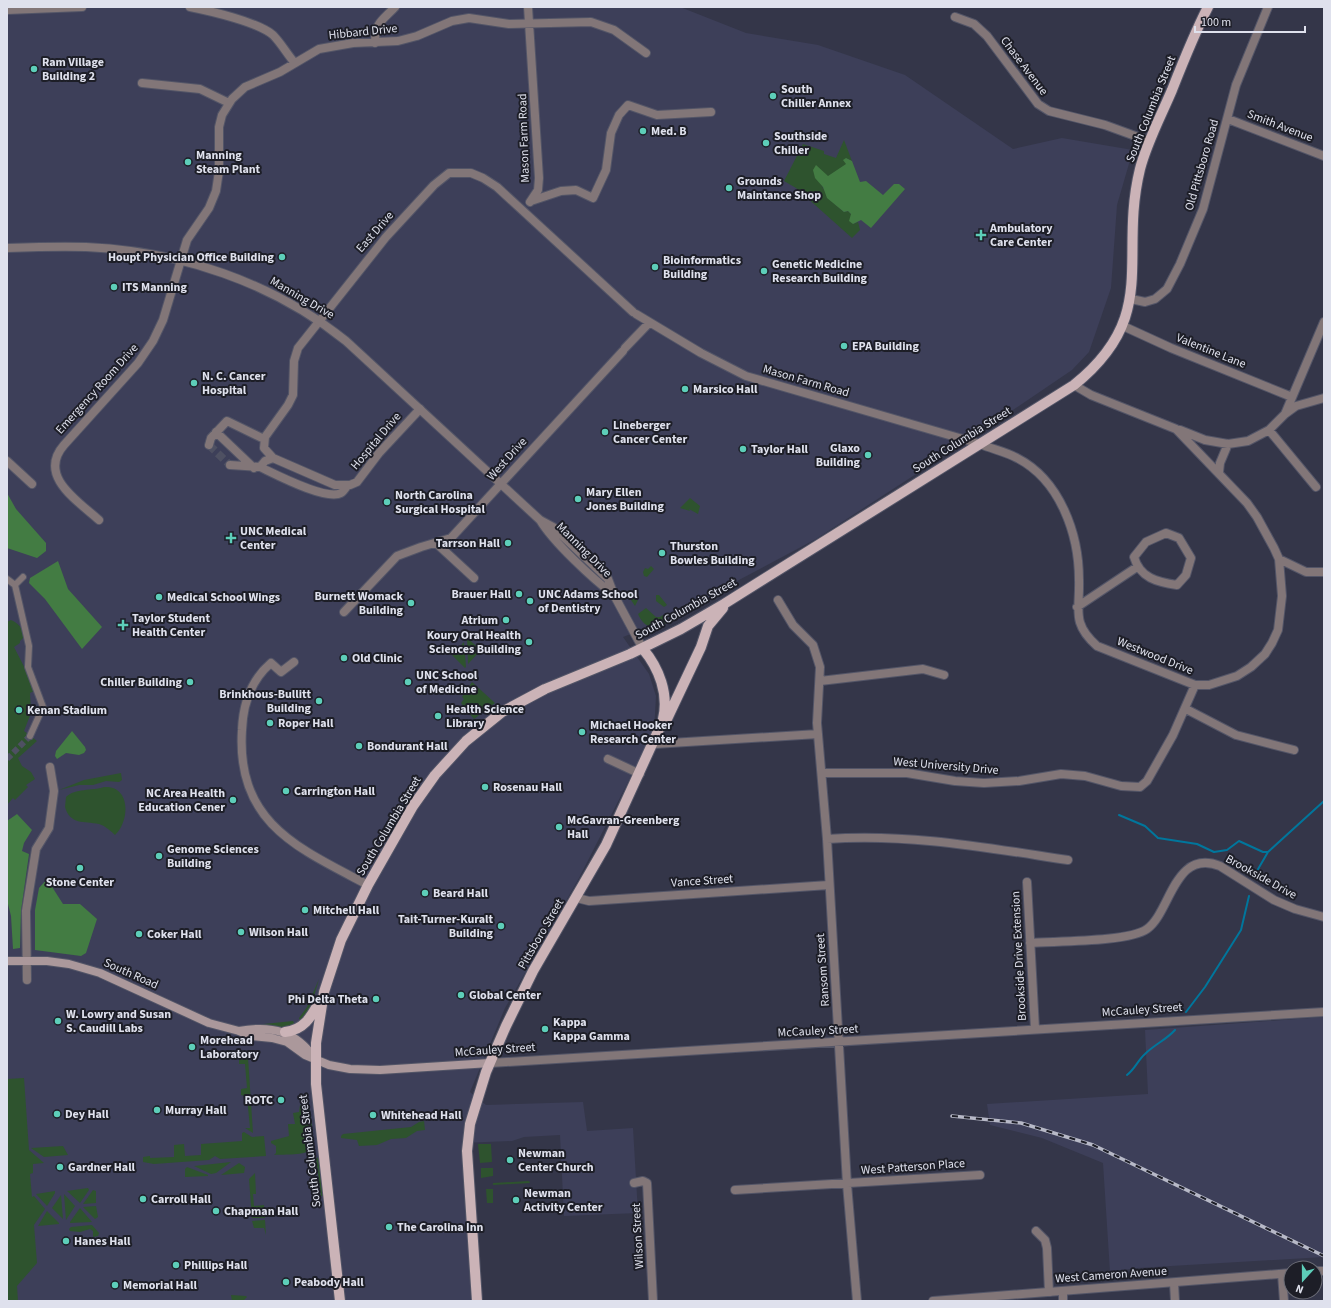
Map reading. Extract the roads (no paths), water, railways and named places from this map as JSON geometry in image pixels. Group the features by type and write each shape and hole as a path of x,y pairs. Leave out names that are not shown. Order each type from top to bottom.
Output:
{"main road":[{"name":"South Columbia Street","path":"340,1301 317,1095 316,1060 318,1028 324,992 341,940 368,885 419,796 447,761 476,732 502,712 538,692 643,649 724,604 1074,385 1098,364 1115,342 1123,326 1131,299 1135,196 1149,141 1208,7"},
{"name":"Pittsboro Street","path":"477,1301 467,1151 470,1124 490,1063 533,971 606,846 654,744 659,729 666,721 701,648 708,626 720,613 724,604"},
{"name":"Manning Drive","path":"643,649 650,657 664,692 665,711 659,729"},
{"name":"South Road","path":"7,961 26,960 69,964 100,973 127,984 194,1016 223,1027 251,1036 272,1038 287,1042 305,1055 316,1060"},
{"path":"285,1032 296,1030 311,1018 324,992"},
{"name":"South Road","path":"239,1031 251,1029 285,1032 307,1046 316,1060"},
{"name":"McCauley Street","path":"316,1060 329,1065 363,1070 490,1063"}],"street":[{"path":"7,10 82,7"},
{"path":"190,7 225,16 262,29 276,39 294,62"},
{"path":"375,43 376,30 379,22 395,7"},
{"name":"Mason Farm Road","path":"528,7 539,178 538,190 524,210 634,313 700,353 746,376 980,444"},
{"name":"Old Pittsboro Road","path":"1131,299 1146,302 1155,298 1167,288 1183,258 1203,209 1236,85 1268,7"},
{"name":"Chase Avenue","path":"955,17 974,24 987,36 1038,104 1049,111 1106,125 1149,141"},
{"name":"Hibbard Drive","path":"182,260 188,238 209,208 216,192 219,171 219,127 222,115 229,103 245,87 280,72 310,53 327,47 385,43 417,36 461,19 477,18 509,24 582,21 602,24 614,30 646,53"},
{"path":"142,83 200,89 229,103"},
{"path":"531,201 561,191 576,190 593,198 606,170 611,133 620,115 628,105 657,116 710,112"},
{"name":"Smith Avenue","path":"1228,118 1324,156"},
{"name":"East Drive","path":"320,321 369,257 425,194 442,177 449,173 470,173 484,178 524,210"},
{"name":"Manning Drive","path":"7,248 87,247 130,251 182,260 244,281 290,303 320,321 346,340 540,520 553,526 598,567 608,579 614,595 643,649"},
{"name":"Emergency Room Drive","path":"99,520 63,487 55,472 56,457 60,449 148,351 163,320 182,260"},
{"path":"320,321 298,348 294,362 294,388 291,400 264,439 264,448 273,458 335,485 347,486"},
{"name":"West Drive","path":"344,612 397,556 452,538 649,322"},
{"path":"1285,414 1324,322"},
{"name":"Valentine Lane","path":"1123,326 1178,351 1292,397"},
{"name":"Westwood Drive","path":"980,444 1017,458 1040,475 1060,500 1070,524 1076,547 1079,577 1077,607 1078,620 1083,631 1097,646 1195,685 1209,685 1237,676 1251,667 1264,654 1272,643 1278,630 1280,616 1281,576 1279,559 1257,517 1219,472 1176,429 1091,395 1074,385"},
{"path":"1176,429 1205,440 1228,444 1248,441 1268,430 1296,406 1324,398"},
{"name":"Hospital Drive","path":"257,467 322,494 336,495 342,493 347,486 357,482 379,453 420,409"},
{"path":"209,445 209,440 227,421 264,439"},
{"path":"1268,430 1316,487"},
{"path":"216,432 257,467"},
{"path":"1219,472 1220,463 1228,444"},
{"path":"230,465 257,467 265,461 273,458"},
{"path":"7,461 32,484"},
{"path":"1166,533 1179,538 1191,558 1186,575 1177,584 1159,583 1143,573 1137,567 1134,557 1146,542 1166,533"},
{"path":"436,543 474,578"},
{"path":"1279,559 1306,572 1324,572"},
{"path":"1077,607 1137,567"},
{"path":"15,585 23,577"},
{"path":"7,579 15,585 29,646 28,667 42,707 30,736"},
{"name":"Ransom Street","path":"778,600 793,625 813,645 819,660 820,681 817,701 818,734 827,839 848,1184 857,1301"},
{"path":"294,662 281,672 271,663 256,680 249,693 242,724 241,742 242,766 247,785 268,820 283,835 312,856 368,885"},
{"path":"820,681 923,669 944,675"},
{"name":"West University Drive","path":"822,773 907,773 955,781 984,783 1019,781 1061,774 1085,776 1127,787 1140,787 1147,781 1186,709 1195,685"},
{"path":"1186,709 1236,735 1294,750"},
{"path":"654,744 818,734"},
{"path":"608,759 640,774"},
{"path":"27,980 26,910 36,849 49,828 54,790 50,767"},
{"path":"827,839 855,837 912,840 1068,860"},
{"name":"Brookside Drive","path":"1030,943 1119,938 1137,935 1153,924 1167,898 1185,872 1194,865 1202,863 1212,863 1220,866 1274,900 1295,909 1324,917"},
{"name":"Brookside Drive Extension","path":"1027,882 1035,1029"},
{"name":"Vance Street","path":"577,898 589,901 829,885"},
{"name":"McCauley Street","path":"490,1063 1324,1012"},
{"name":"West Patterson Place","path":"735,1190 980,1175"},
{"name":"Wilson Street","path":"634,1183 643,1181 647,1183 653,1301"},
{"path":"1036,1230 1045,1240 1047,1248 1049,1292"},
{"path":"1282,1274 1284,1301"},
{"name":"West Cameron Avenue","path":"933,1301 1000,1298 1049,1292 1282,1274"},
{"path":"1174,1283 1175,1301"},
{"path":"1063,1291 1063,1301"}],"waterway":[{"path":"1254,876 1268,852 1324,801"},
{"path":"1119,815 1145,826 1158,838 1197,844 1214,852 1227,850 1239,841 1263,852 1268,852"},
{"path":"1186,1012 1205,987 1241,930 1249,896"},
{"path":"1127,1075 1145,1054 1175,1030"}],"tunnel":[{"path":"209,445 230,465"},
{"path":"7,759 30,736"}],"railway":[{"path":"952,1116 1021,1123 1093,1145 1324,1256"}],"place":[{"name":"Ram Village Building 2","path":"34,69"},
{"name":"South Chiller Annex","path":"773,96"},
{"name":"Med. B","path":"643,131"},
{"name":"Southside Chiller","path":"766,143"},
{"name":"Manning Steam Plant","path":"188,162"},
{"name":"Grounds Maintance Shop","path":"729,188"},
{"name":"Ambulatory Care Center","path":"981,235"},
{"name":"Houpt Physician Office Building","path":"282,257"},
{"name":"Bioinformatics Building","path":"655,267"},
{"name":"Genetic Medicine Research Building","path":"764,271"},
{"name":"ITS Manning","path":"114,287"},
{"name":"EPA Building","path":"844,346"},
{"name":"N. C. Cancer Hospital","path":"194,383"},
{"name":"Marsico Hall","path":"685,389"},
{"name":"Lineberger Cancer Center","path":"605,432"},
{"name":"Taylor Hall","path":"743,449"},
{"name":"Glaxo Building","path":"868,455"},
{"name":"Mary Ellen Jones Building","path":"578,499"},
{"name":"North Carolina Surgical Hospital","path":"387,502"},
{"name":"UNC Medical Center","path":"231,538"},
{"name":"Tarrson Hall","path":"508,543"},
{"name":"Thurston Bowles Building","path":"662,553"},
{"name":"Brauer Hall","path":"519,594"},
{"name":"Medical School Wings","path":"159,597"},
{"name":"UNC Adams School of Dentistry","path":"530,601"},
{"name":"Burnett Womack Building","path":"411,603"},
{"name":"Atrium","path":"506,620"},
{"name":"Taylor Student Health Center","path":"123,625"},
{"name":"Koury Oral Health Sciences Building","path":"529,642"},
{"name":"Old Clinic","path":"344,658"},
{"name":"Chiller Building","path":"190,682"},
{"name":"UNC School of Medicine","path":"408,682"},
{"name":"Brinkhous-Bullitt Building","path":"319,701"},
{"name":"Kenan Stadium","path":"19,710"},
{"name":"Health Science Library","path":"438,716"},
{"name":"Roper Hall","path":"270,723"},
{"name":"Michael Hooker Research Center","path":"582,732"},
{"name":"Bondurant Hall","path":"359,746"},
{"name":"Rosenau Hall","path":"485,787"},
{"name":"Carrington Hall","path":"286,791"},
{"name":"NC Area Health Education Cener","path":"233,800"},
{"name":"McGavran-Greenberg Hall","path":"559,827"},
{"name":"Genome Sciences Building","path":"159,856"},
{"name":"Stone Center","path":"80,868"},
{"name":"Beard Hall","path":"425,893"},
{"name":"Mitchell Hall","path":"305,910"},
{"name":"Tait-Turner-Kuralt Building","path":"501,926"},
{"name":"Wilson Hall","path":"241,932"},
{"name":"Coker Hall","path":"139,934"},
{"name":"Global Center","path":"461,995"},
{"name":"Phi Delta Theta","path":"376,999"},
{"name":"W. Lowry and Susan S. Caudill Labs","path":"58,1021"},
{"name":"Kappa Kappa Gamma","path":"545,1029"},
{"name":"Morehead Laboratory","path":"192,1047"},
{"name":"ROTC","path":"281,1100"},
{"name":"Murray Hall","path":"157,1110"},
{"name":"Dey Hall","path":"57,1114"},
{"name":"Whitehead Hall","path":"373,1115"},
{"name":"Newman Center Church","path":"510,1160"},
{"name":"Gardner Hall","path":"60,1167"},
{"name":"Carroll Hall","path":"143,1199"},
{"name":"Newman Activity Center","path":"516,1200"},
{"name":"Chapman Hall","path":"216,1211"},
{"name":"The Carolina Inn","path":"389,1227"},
{"name":"Hanes Hall","path":"66,1241"},
{"name":"Phillips Hall","path":"176,1265"},
{"name":"Peabody Hall","path":"286,1282"},
{"name":"Memorial Hall","path":"115,1285"}]}
